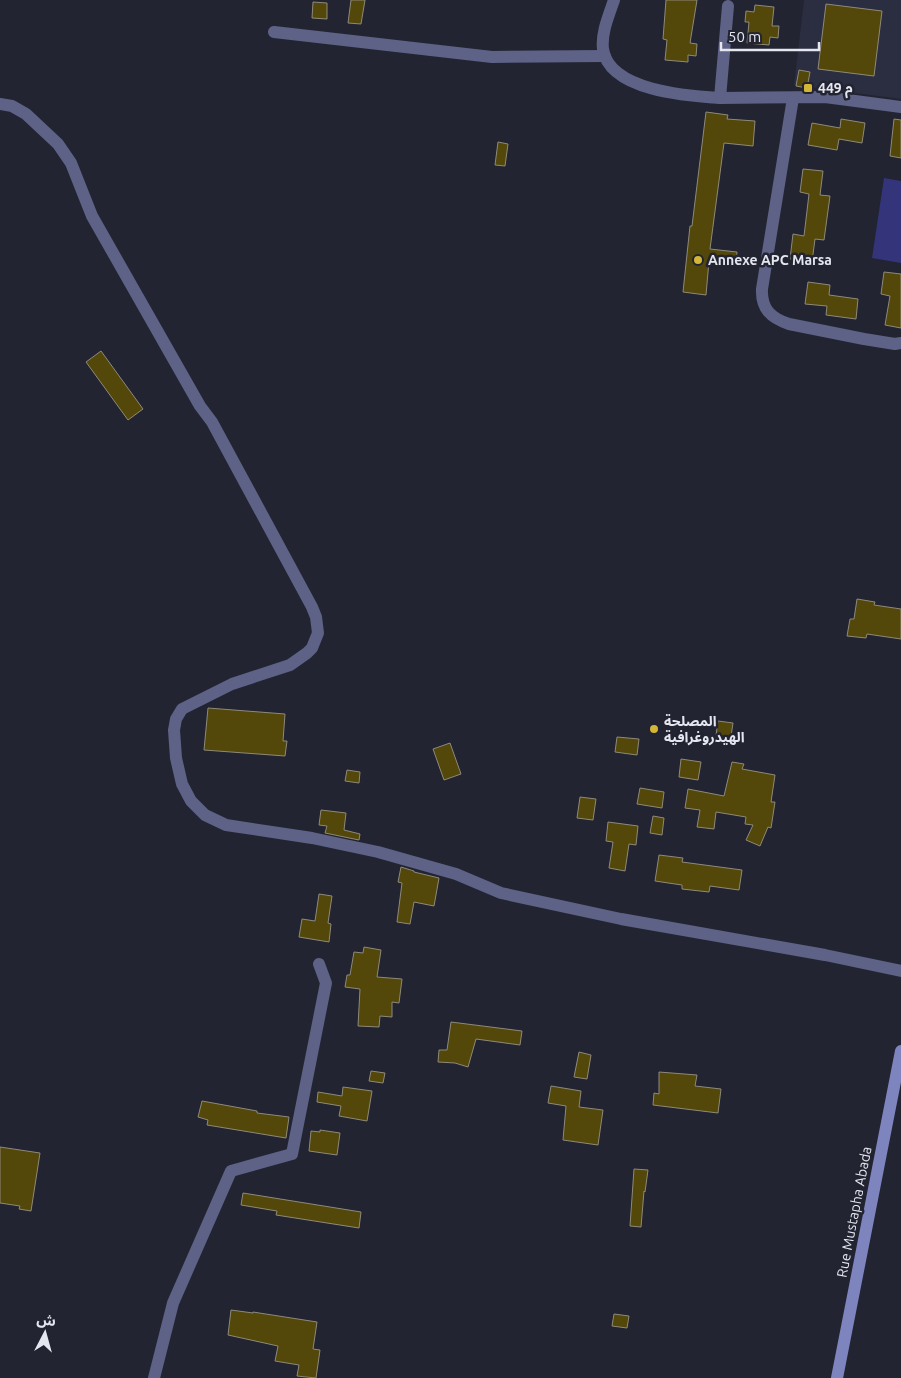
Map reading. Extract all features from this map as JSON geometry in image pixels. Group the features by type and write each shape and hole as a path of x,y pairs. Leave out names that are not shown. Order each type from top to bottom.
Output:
{"main road":[{"name":"Rue Mustapha Abada","path":"837,1378 901,1051"}],"street":[{"path":"614,0 603,41 605,56 609,64 617,72 641,84 670,93 720,98 825,97 901,107"},
{"path":"720,98 728,6"},
{"path":"274,32 492,57 605,56"},
{"path":"793,98 762,289 762,303 765,310 779,321 789,324 901,344"},
{"path":"0,104 12,106 26,114 58,144 71,163 92,216 200,406 212,422 309,600 316,617 318,633 316,640 312,648 296,661 232,684 182,709 176,719 174,730 176,758 182,784 190,801 205,815 226,825 312,838 378,852 456,874 501,893 621,919 825,955 901,971"},
{"path":"154,1378 173,1302 231,1171 292,1154 326,983 320,964"}],"shaded area":[{"path":"804,0 901,0 901,99 794,85"},
{"path":"884,178 901,181 901,263 872,258"}],"building":[{"path":"351,0 365,0 361,24 348,23"},
{"path":"666,0 697,0 690,43 697,44 696,56 688,55 688,62 665,60 667,40 663,39"},
{"path":"313,2 327,3 327,19 312,18"},
{"path":"826,4 882,11 874,76 818,69"},
{"path":"755,5 774,7 772,26 779,26 778,38 770,37 769,45 747,43 749,22 745,22 746,11 754,12"},
{"path":"799,70 810,72 807,88 796,86"},
{"path":"706,112 728,115 727,119 755,121 753,146 724,143 710,249 737,252 736,264 709,261 706,295 683,292"},
{"path":"841,119 865,123 862,143 839,139 837,150 808,145 812,123 840,128"},
{"path":"894,119 901,120 901,158 890,156"},
{"path":"498,142 508,144 505,166 495,165"},
{"path":"803,169 823,171 820,195 830,196 824,240 815,239 812,262 790,259 793,234 804,236 809,194 800,192"},
{"path":"884,272 901,274 901,328 885,325 890,296 881,294"},
{"path":"808,282 830,285 829,295 858,299 856,319 826,315 827,306 805,304"},
{"path":"101,351 143,409 128,420 86,362"},
{"path":"857,599 875,602 874,605 901,609 901,639 867,634 866,638 847,636 850,619 854,619"},
{"path":"208,708 285,714 283,741 287,741 285,756 204,750"},
{"path":"718,721 733,723 730,743 715,742"},
{"path":"617,737 639,739 637,755 615,752"},
{"path":"450,743 461,774 444,780 433,749"},
{"path":"681,759 701,762 698,780 679,777"},
{"path":"732,762 744,764 742,769 775,775 771,802 775,802 771,828 768,827 760,846 746,840 753,825 745,824 746,817 716,812 714,829 697,827 700,810 685,808 688,789 724,796"},
{"path":"347,770 360,772 359,783 345,781"},
{"path":"640,788 664,792 662,808 637,804"},
{"path":"580,797 596,799 593,820 577,818"},
{"path":"321,810 346,813 344,830 360,834 359,840 325,833 327,826 319,825"},
{"path":"653,816 664,818 662,835 650,833"},
{"path":"608,822 638,826 636,845 629,844 625,871 609,868 613,842 606,841"},
{"path":"659,855 683,858 682,862 742,870 739,890 710,886 709,892 682,889 682,885 655,881"},
{"path":"401,867 439,878 434,906 414,902 410,924 397,922 402,883 398,882"},
{"path":"319,894 332,896 328,923 331,924 329,942 299,937 302,919 315,921"},
{"path":"364,947 381,950 377,977 402,979 399,1003 392,1002 392,1017 380,1016 379,1027 358,1026 360,989 345,987 347,975 350,975 354,952 363,953"},
{"path":"451,1022 522,1031 520,1045 476,1039 468,1067 455,1063 438,1062 439,1050 447,1050"},
{"path":"579,1052 591,1055 587,1079 574,1077"},
{"path":"371,1071 385,1073 383,1083 369,1081"},
{"path":"659,1072 697,1075 695,1086 721,1089 718,1113 653,1105 654,1093 659,1094"},
{"path":"551,1086 581,1091 579,1107 603,1110 598,1145 563,1140 566,1106 548,1103"},
{"path":"343,1087 372,1091 367,1121 339,1116 341,1106 317,1102 318,1092 342,1096"},
{"path":"202,1101 257,1111 257,1113 289,1117 286,1138 207,1125 208,1120 198,1117"},
{"path":"320,1130 340,1133 337,1155 309,1151 311,1131 320,1132"},
{"path":"0,1147 40,1153 31,1211 19,1209 20,1206 0,1203"},
{"path":"634,1169 648,1170 641,1227 630,1226"},
{"path":"243,1193 361,1212 359,1228 276,1215 277,1211 241,1205"},
{"path":"231,1310 317,1322 313,1349 320,1350 316,1378 297,1376 299,1365 275,1361 278,1346 228,1335"},
{"path":"614,1314 629,1316 627,1328 612,1326"}],"place":[{"name":"م 449","path":"808,88"},
{"name":"Annexe APC Marsa","path":"698,260"},
{"name":"المصلحة الهيدروغرافية","path":"654,729"}]}
